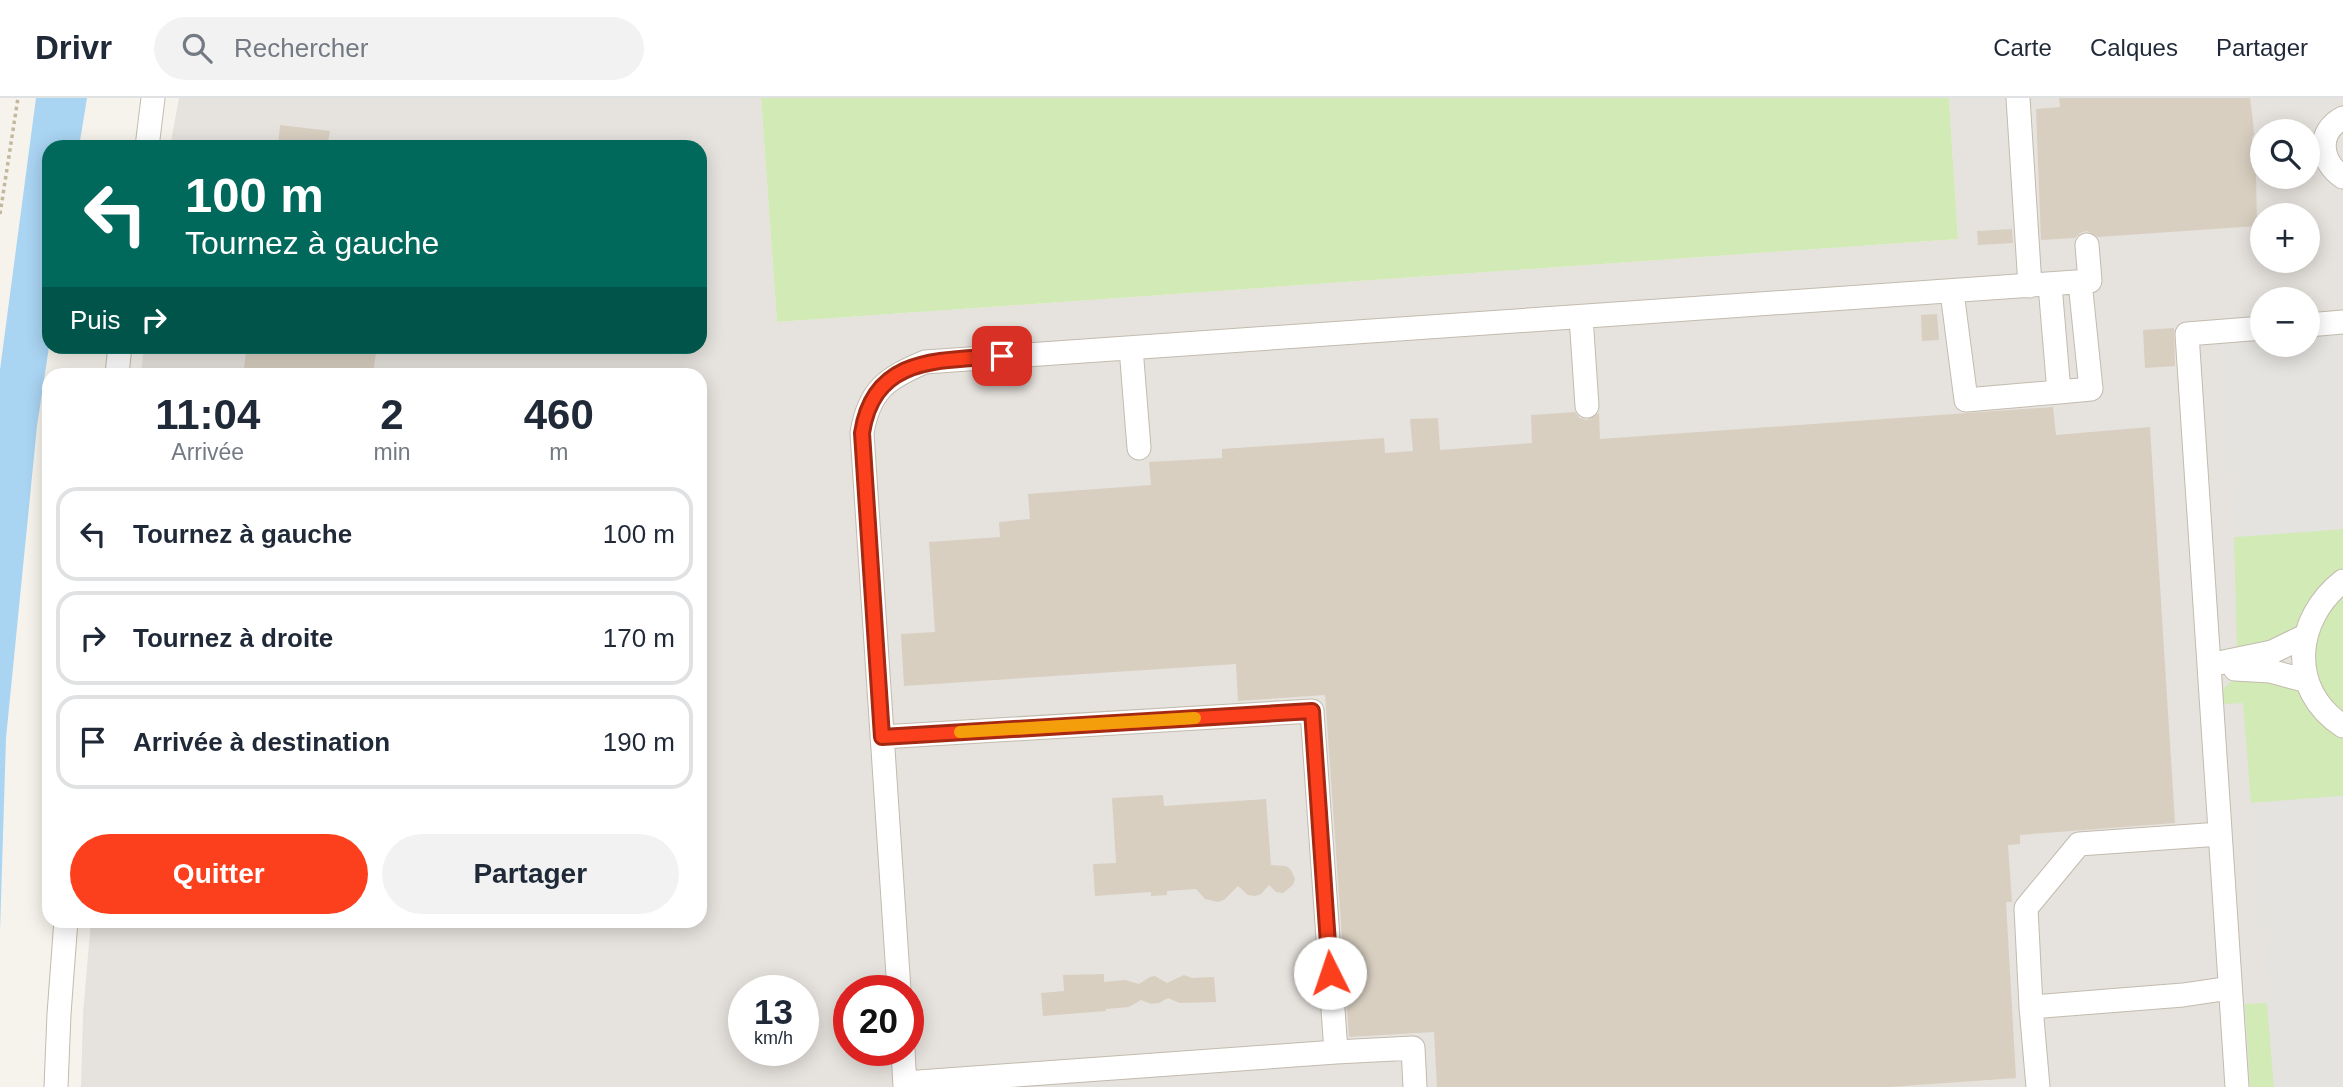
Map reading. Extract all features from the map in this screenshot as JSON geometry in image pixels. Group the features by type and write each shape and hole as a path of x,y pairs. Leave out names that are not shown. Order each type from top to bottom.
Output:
{"street":[{"path":"148,140 153,98"},
{"path":"2018,98 2040,285 2059,391"},
{"path":"2343,118 2329,129 2324,142 2325,157 2332,170 2343,177"},
{"path":"898,975 862,433 864,417 885,382 925,362 2090,281 2087,245"},
{"path":"1952,292 1966,400 2091,389 2080,282"},
{"path":"1581,317 1587,406"},
{"path":"2320,324 2343,322"},
{"path":"2237,1087 2187,334 2250,329"},
{"path":"1131,348 1139,448"},
{"path":"2343,581 2319,605 2305,636 2304,666 2318,703 2343,726"},
{"path":"2209,665 2272,652 2305,636"},
{"path":"2209,665 2270,671 2308,681"},
{"path":"882,737 1312,711 1336,1052"},
{"path":"2038,1087 2025,908 2079,844 2220,834"},
{"path":"56,1087 65,928"},
{"path":"2031,1007 2183,995 2230,988"},
{"path":"903,1066 905,1085 1413,1048 1415,1087"}],"path":[{"path":"0,214 18,98"}],"shaded area":[{"path":"179,98 761,98 777,322 1958,239 1949,98 2343,98 2343,1087 81,1087 83,1013 90,928 707,928 707,368 142,368 143,354 707,354 707,140 171,140"},
{"path":"2343,319 2343,529 2234,537 2219,328 2250,325 2250,357 2320,357 2320,320"},
{"path":"2343,796 2343,1087 2274,1087 2251,803"}],"green space":[{"path":"761,98 1949,98 1958,239 777,322"},
{"path":"2343,529 2343,572 2325,583 2311,599 2296,632 2283,640 2237,651 2234,537"},
{"path":"2343,593 2343,715 2326,695 2320,683 2313,658 2313,645 2321,619"},
{"path":"2246,676 2293,686 2336,734 2343,738 2343,796 2251,803 2243,703 2220,704 2227,685"},
{"path":"2267,1003 2274,1087 2250,1087 2245,1004"}],"water":[{"path":"36,98 87,98 80,140 42,140 42,354 48,354 46,368 42,368 42,393 6,738 0,931 0,370"}],"building":[{"path":"2059,98 2250,98 2252,119 2250,119 2250,189 2256,189 2257,203 2250,203 2250,226 2098,237 2087,231 2075,238 2041,240 2036,109 2060,107"},
{"path":"280,125 330,131 328,140 279,140"},
{"path":"2012,229 2013,243 1978,245 1977,231"},
{"path":"1937,314 1939,340 1922,341 1921,315"},
{"path":"2174,328 2175,366 2145,368 2143,330"},
{"path":"246,354 376,354 374,368 244,368"},
{"path":"2053,407 2056,435 2150,427 2175,823 2020,835 2020,844 2008,845 2012,902 2006,902 2016,1078 1889,1087 1437,1087 1434,1032 1349,1037 1325,695 1238,701 1236,664 904,686 901,634 935,632 929,542 1000,537 999,522 1030,519 1028,494 1151,485 1149,462 1222,458 1222,449 1384,438 1385,453 1413,451 1410,419 1438,418 1440,450 1532,443 1531,415 1575,412 1580,418 1587,420 1599,413 1600,439"},
{"path":"1163,795 1164,806 1266,799 1271,865 1286,866 1291,870 1295,879 1293,885 1283,893 1276,892 1269,885 1261,894 1255,896 1248,895 1238,886 1224,900 1218,902 1205,899 1196,889 1167,891 1167,895 1151,896 1151,892 1095,896 1093,864 1116,863 1112,798"},
{"path":"1104,974 1104,982 1125,980 1139,984 1155,976 1167,983 1184,975 1192,978 1214,977 1216,1002 1180,1003 1168,998 1151,1004 1141,1000 1129,1007 1106,1011 1043,1016 1041,993 1064,991 1063,975"}],"slow traffic":[{"path":"960,732 1195,718"}],"route":[{"path":"1002,356 925,362 903,371 885,382 864,417 862,433 882,737 1312,711 1330,973"}]}
